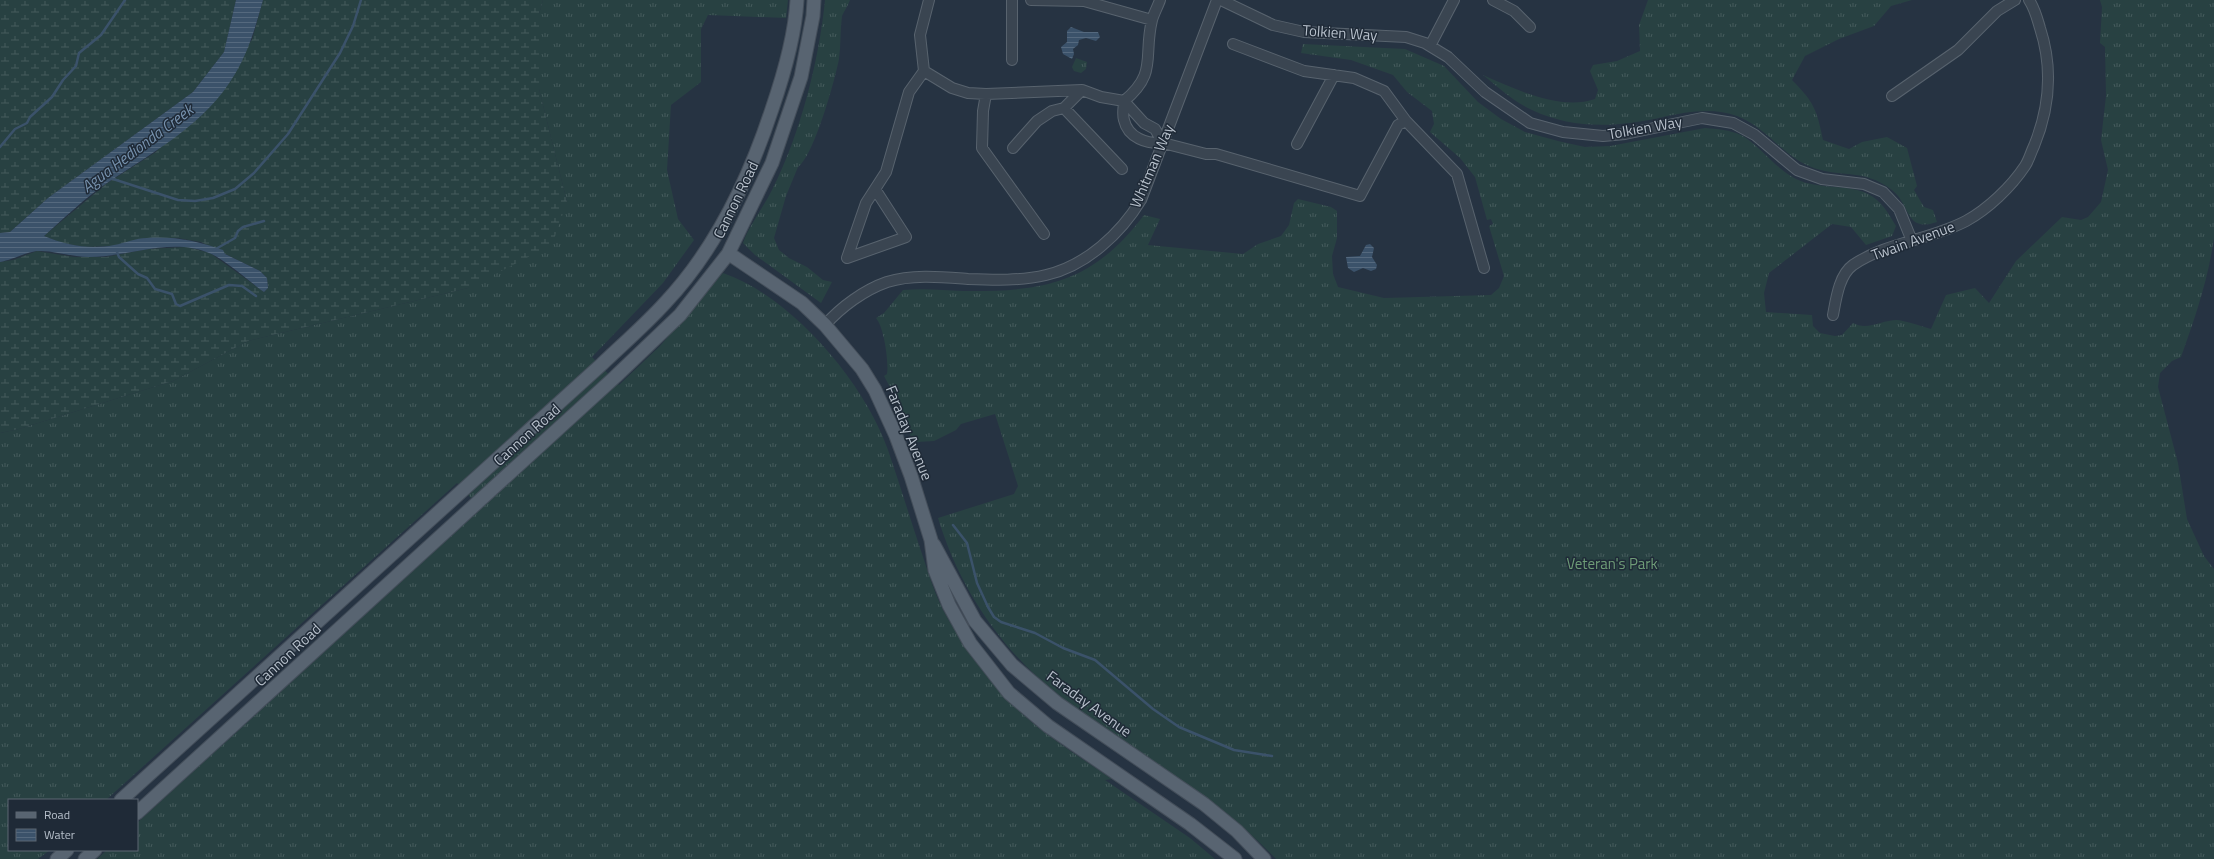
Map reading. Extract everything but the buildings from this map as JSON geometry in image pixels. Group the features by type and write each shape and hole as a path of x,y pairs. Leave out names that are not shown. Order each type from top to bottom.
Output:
{"main road":[{"name":"Cannon Road","path":"122,799 602,364 665,303 711,244 741,190 756,157 784,72 796,14 797,0"},
{"name":"Cannon Road","path":"138,812 288,677 475,503 615,377 680,315 731,256 772,163 801,77 813,16 814,0"},
{"name":"Faraday Avenue","path":"711,244 802,303 825,325 862,369 885,410 911,476 931,540 935,570 949,605 970,643 1009,693 1048,726 1190,824 1236,859"},
{"name":"Faraday Avenue","path":"931,540 975,621 1012,665 1057,703 1204,804 1237,831 1264,859"},
{"path":"57,859 66,851"},
{"path":"85,859 94,851"}],"street":[{"path":"874,189 906,237 847,258 866,203 874,189 886,172 909,92 924,71 920,35 923,16 929,0"},
{"path":"1012,0 1012,60"},
{"path":"1031,0 1084,1 1152,20"},
{"path":"1160,0 1152,20 1146,73 1137,89 1124,101 1124,120 1131,132 1139,139 1149,144 1163,143 1206,154 1216,154 1360,196 1398,125 1406,121"},
{"name":"Whitman Way","path":"825,325 836,313 858,297 887,282 909,278 934,277 1006,280 1048,275 1086,257 1113,236 1134,212 1141,200 1217,0"},
{"name":"Tolkien Way","path":"1221,0 1273,24 1304,32 1406,37 1430,46 1448,57 1485,92 1530,123 1563,132 1603,136 1625,134 1702,118 1733,122 1755,135 1797,170 1822,179 1864,184 1883,192 1899,209 1912,241"},
{"path":"1430,46 1454,0"},
{"path":"1493,0 1514,11 1530,27"},
{"path":"1892,96 1958,50 1997,11 2015,0"},
{"name":"Twain Avenue","path":"1832,315 1840,286 1852,266 1879,251 1945,232 1968,220 1999,197 2026,165 2046,113 2049,91 2045,43 2034,7 2029,0"},
{"path":"1233,44 1304,71 1354,78 1384,91 1406,121 1457,174 1484,268"},
{"path":"924,71 952,88 968,93 986,94 1082,90 1101,97 1124,101 1144,123 1155,129 1163,143"},
{"path":"1297,144 1334,75"},
{"path":"1013,148 1037,122 1052,111 1064,108 1082,90"},
{"path":"986,94 982,148 1044,234"},
{"path":"1064,108 1122,169"}],"green space":[{"path":"0,0 236,0 224,52 193,92 48,198 10,232 0,233"},
{"path":"263,0 543,0 539,14 539,89 567,202 552,245 468,288 248,341 173,381 19,429 0,433 0,262 13,260 37,251 74,257 106,257 148,249 187,247 210,253 264,292 268,288 267,278 260,271 201,242 178,238 146,238 112,246 85,247 62,243 44,236 106,184 156,152 252,40"},
{"path":"543,0 788,0 786,18 708,15 701,29 701,82 671,105 667,170 678,219 694,240 663,283 592,357 619,385 660,346 723,273 749,284 774,301 799,321 844,371 862,397 877,424 888,450 939,602 955,631 988,677 1016,708 1038,727 1112,779 1105,780 1190,838 1215,859 97,859 106,851 138,851 138,822 481,509 457,483 107,799 8,799 8,851 49,851 38,859 0,859 0,433 19,429 173,381 248,341 468,288 567,202 539,89 539,14"},
{"path":"825,0 850,0 842,16 839,59 817,134 811,148 798,167 786,196 774,238 779,250 789,258 807,267 823,280 832,282 821,303 755,255 743,243 749,229 772,190 791,146 807,97 813,72"},
{"path":"1648,0 1912,0 1891,6 1874,26 1839,39 1805,56 1792,80 1805,94 1814,107 1823,140 1849,149 1862,142 1887,137 1907,148 1917,186 1914,190 1924,207 1933,210 1937,222 1919,224 1910,216 1898,196 1881,183 1871,178 1830,172 1809,166 1790,155 1757,127 1737,116 1728,113 1700,111 1681,113 1630,123 1597,125 1580,124 1564,121 1525,107 1483,75 1538,97 1567,102 1581,102 1595,99 1598,90 1590,71 1593,65 1617,61 1640,51 1639,25"},
{"name":"Veteran's Park","path":"2100,0 2214,0 2214,238 2205,284 2181,357 2172,361 2160,373 2158,387 2178,463 2187,519 2204,556 2214,569 2214,859 1276,859 1252,835 1226,814 1172,774 1088,717 1040,679 1020,660 1002,639 971,594 958,570 938,518 1014,494 1018,486 995,414 961,424 956,430 934,441 917,442 911,437 898,402 884,376 887,374 887,353 884,337 879,322 876,318 884,313 903,290 926,289 992,291 1018,289 1065,279 1086,269 1106,256 1125,238 1144,215 1160,219 1148,245 1243,254 1258,244 1281,236 1289,225 1294,203 1298,199 1331,207 1337,211 1337,238 1332,256 1333,274 1338,287 1384,298 1491,295 1499,288 1504,276 1489,226 1493,224 1491,219 1487,220 1475,177 1460,158 1430,132 1434,124 1432,111 1407,92 1393,75 1351,60 1301,53 1303,44 1405,49 1444,66 1478,102 1501,119 1525,132 1558,141 1585,147 1610,146 1705,128 1723,130 1741,135 1755,145 1788,175 1796,179 1814,185 1852,189 1868,194 1881,204 1896,226 1892,236 1866,245 1851,227 1832,224 1769,273 1764,293 1766,312 1812,315 1813,326 1820,333 1835,336 1842,335 1853,323 1869,326 1891,320 1909,322 1931,329 1946,295 1975,288 1989,303 2016,261 2062,217 2081,220 2088,217 2101,202 2108,170 2101,140 2106,96 2105,47 2100,43 2102,7"},
{"path":"1076,58 1087,62 1086,69 1081,73 1074,71 1072,67"}],"water":[{"name":"Agua Hedionda Creek","path":"236,0 263,0 248,47 235,74 223,92 209,108 177,136 99,189 44,236 61,242 87,247 105,246 147,238 176,239 204,244 223,250 225,254 260,271 267,278 268,288 264,292 229,265 209,253 180,247 165,247 89,257 38,251 30,252 0,262 0,233 10,232 48,198 193,92 224,52"},
{"path":"1071,27 1084,32 1098,32 1100,37 1096,41 1086,38 1079,40 1078,45 1073,49 1074,54 1072,59 1063,54 1061,47 1067,42 1067,31"},
{"path":"1370,244 1374,248 1372,257 1377,265 1376,269 1371,271 1363,268 1354,272 1348,268 1346,257 1360,256 1366,245"}],"waterway":[{"path":"0,147 15,129 27,123 30,117 52,97 63,80 76,66 79,53 101,35 125,0"},
{"name":"Agua Hedionda Creek","path":"110,178 178,200 195,201 213,198 235,189 254,173 288,134 340,53 353,26 361,0"},
{"path":"214,250 235,238 238,231 243,227 264,221"},
{"path":"117,252 119,257 138,274 147,278 155,289 172,294 176,304 180,306 229,285 242,286 256,296"},
{"path":"953,525 967,543 977,583 994,617 1001,622 1035,633 1063,648 1095,660 1153,709 1179,727 1234,750 1272,756"}]}
